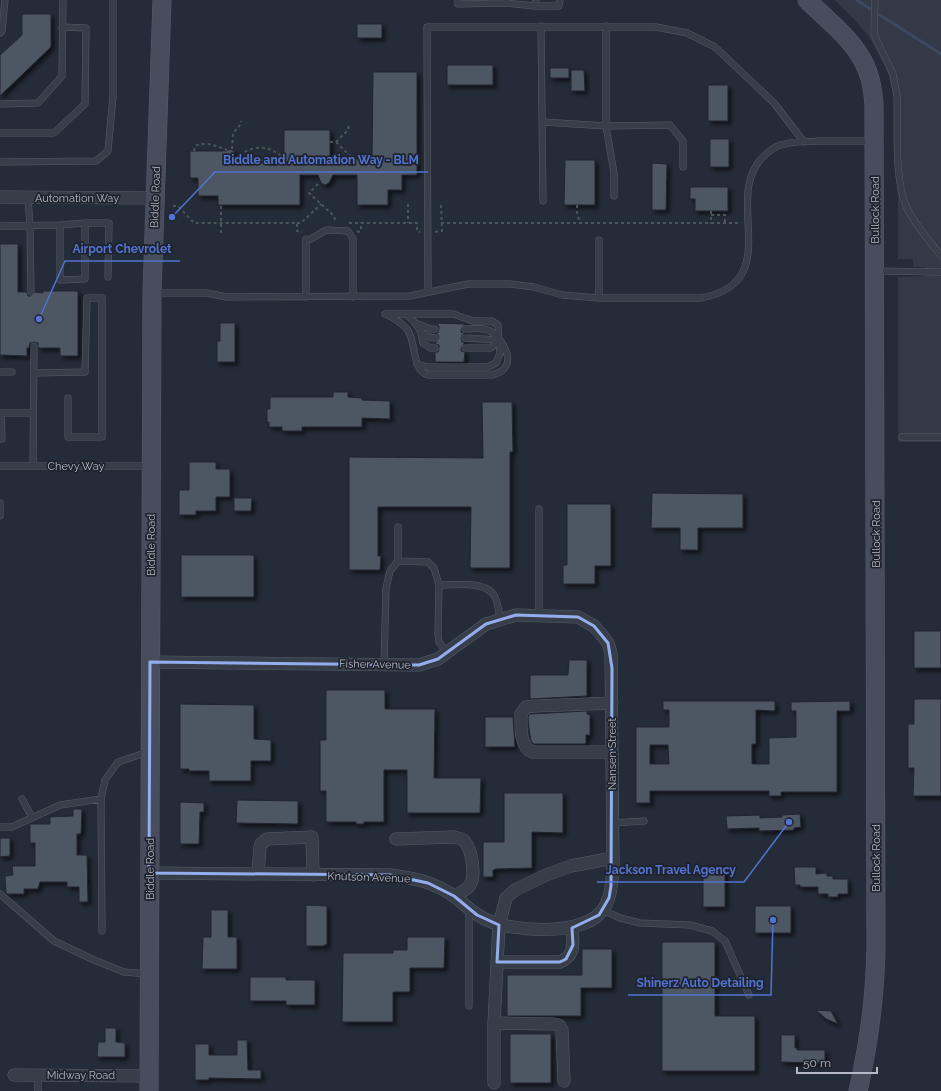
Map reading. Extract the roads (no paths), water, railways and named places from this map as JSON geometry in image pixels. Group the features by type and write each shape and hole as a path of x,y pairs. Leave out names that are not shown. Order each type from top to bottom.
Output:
{"street":[{"name":"Biddle Road","path":"149,1083 152,293 162,0"},
{"name":"Bullock Road","path":"807,0 853,47 866,65 873,90 875,141 876,949 873,1010 869,1041 858,1091"},
{"name":"Automation Way","path":"0,197 155,198"},
{"name":"Fisher Avenue","path":"150,662 419,665 438,659 447,654 481,628 500,619 516,615 569,616 586,620"},
{"name":"Nansen Street","path":"586,620 602,634 608,643 611,653 612,858 609,898"},
{"path":"612,703 526,708 521,714 521,719 523,743 527,750 532,752 612,752"},
{"path":"258,874 260,847 261,844 267,839 312,837 313,875"},
{"path":"396,839 454,837 462,839 466,842 472,853 473,875 471,884 464,891 454,896"},
{"path":"494,1083 494,1023 499,925 506,898 515,890 546,875 571,866 612,858"},
{"name":"Knutson Avenue","path":"150,873 390,876 415,878 454,896 486,920 499,925 514,928 572,928 593,920 603,910 609,898"},
{"path":"497,962 560,962 571,954 573,945 572,928"},
{"path":"494,1023 543,1023 559,1026 562,1030 564,1081"},
{"name":"Midway Road","path":"14,1075 149,1083"}],"lane":[{"path":"0,33 2,31 5,0"},
{"path":"0,104 38,103 62,76 62,0"},
{"path":"0,162 96,161 108,151 113,97 113,0"},
{"path":"458,0 458,4 506,2 546,3 559,6 560,0"},
{"path":"874,0 874,27 876,39 893,74 897,91 898,160 902,193 906,207 915,222 941,256"},
{"path":"428,292 427,26 656,27 687,33 715,47 774,103 804,142"},
{"path":"541,26 543,201"},
{"path":"606,26 606,126 614,173 614,196"},
{"path":"0,133 54,133 86,104 86,28 62,27"},
{"path":"543,122 606,126 670,125 683,141 683,167"},
{"path":"152,293 207,293 226,297 410,296 468,284 510,284 534,287 562,295 599,298 701,298 715,295 728,289 740,277 746,263 748,249 748,187 752,173 759,160 770,150 784,144 804,142 875,141"},
{"path":"28,198 31,292"},
{"path":"60,225 60,280 85,279 84,223"},
{"path":"0,226 109,223 108,276"},
{"path":"306,297 308,239 326,230 348,231 353,239 353,297"},
{"path":"599,240 599,298"},
{"path":"875,271 941,272"},
{"path":"34,373 85,372 87,298 102,298 102,437 68,437 68,398"},
{"path":"418,364 427,367 488,367 496,363 500,353 499,340 498,325 492,321 473,321 453,314 385,314 398,321 407,329 412,338 418,364 422,374 493,375 501,372 507,366 508,358 506,349 499,340 491,331 482,329 465,329"},
{"path":"406,314 415,323 421,333 423,343 430,348 435,348"},
{"path":"415,323 435,329"},
{"path":"421,333 429,338 435,338"},
{"path":"465,338 492,338 499,340"},
{"path":"465,348 491,348 499,340"},
{"path":"33,466 34,346"},
{"path":"0,372 12,372"},
{"path":"0,439 2,439 1,413 34,413"},
{"path":"902,437 941,437"},
{"name":"Chevy Way","path":"0,466 151,466"},
{"path":"0,503 0,516"},
{"path":"539,509 539,616"},
{"path":"384,665 386,588 390,571 398,561 398,527"},
{"path":"398,561 428,562 434,568 439,585 439,642 447,654"},
{"path":"439,585 478,585 489,589 495,597 500,619"},
{"path":"102,931 101,799 105,780 118,762 150,751"},
{"path":"22,799 32,817"},
{"path":"0,827 12,826 60,805 101,799"},
{"path":"612,823 644,821"},
{"path":"0,894 54,941 124,972 149,974"},
{"path":"469,908 469,1006"},
{"path":"603,910 620,918 640,923 690,925 712,931 725,941 749,995"},
{"path":"38,1076 38,1091"}],"waterway":[{"path":"857,0 870,9"},
{"path":"880,15 941,54"}],"place":[{"name":"Biddle and Automation Way - BLM","path":"172,217"},
{"name":"Airport Chevrolet","path":"39,319"},
{"name":"Jackson Travel Agency","path":"789,822"},
{"name":"Shinerz Auto Detailing","path":"773,920"}]}
